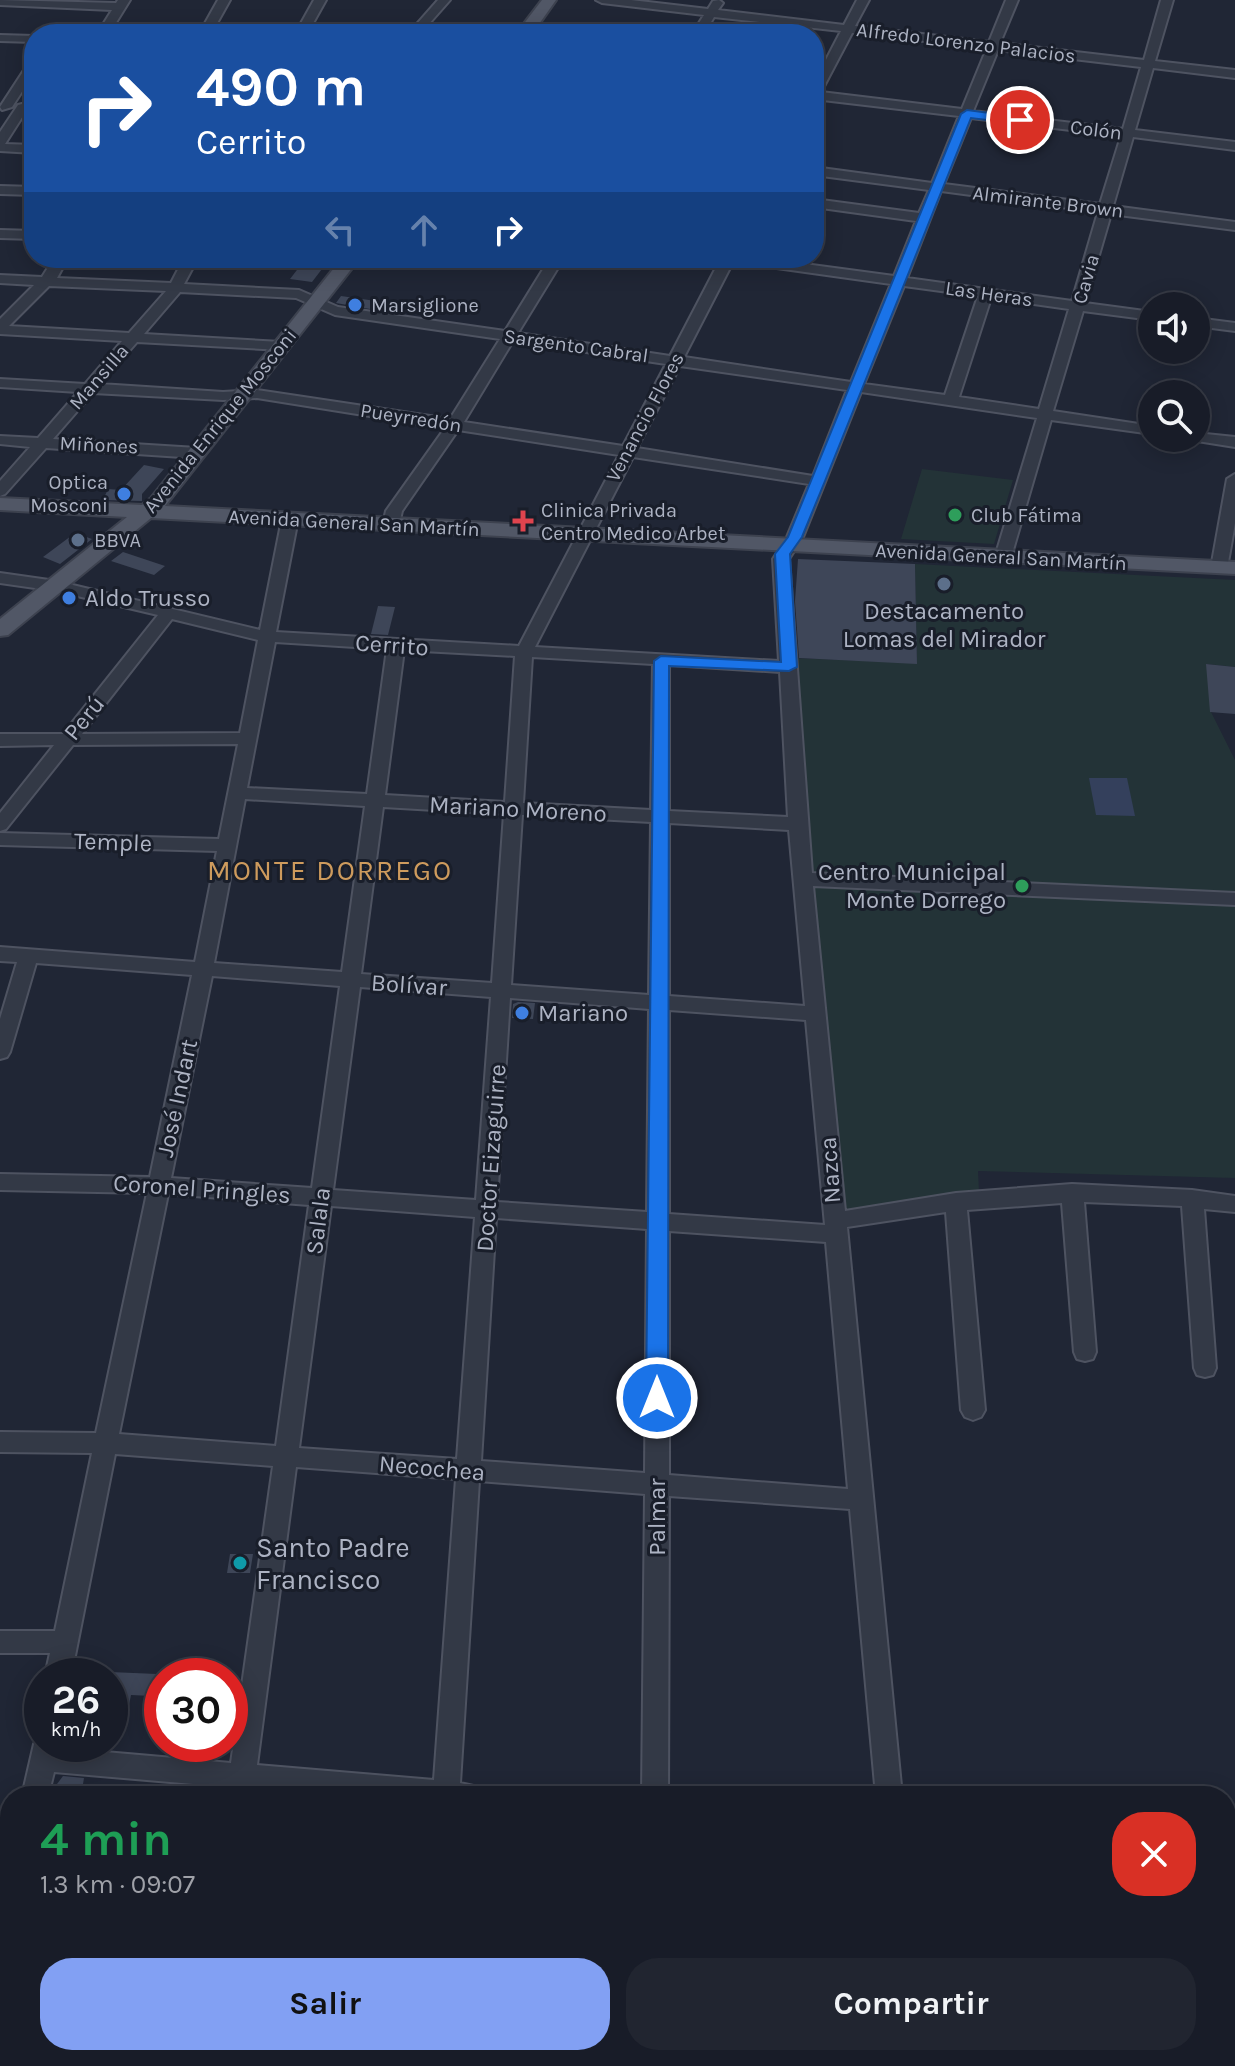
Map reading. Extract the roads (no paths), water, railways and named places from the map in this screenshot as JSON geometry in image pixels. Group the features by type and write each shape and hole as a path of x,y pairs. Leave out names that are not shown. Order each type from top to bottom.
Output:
{"main road":[{"path":"531,24 549,0"},
{"name":"Avenida Enrique Mosconi","path":"0,630 147,512 343,268"},
{"name":"Avenida General San Martín","path":"0,504 1227,568"}],"street":[{"path":"211,24 224,0"},
{"path":"307,24 320,0"},
{"path":"423,24 444,0"},
{"name":"Alfredo Lorenzo Palacios","path":"602,0 805,24"},
{"path":"704,24 719,0"},
{"path":"824,75 863,0"},
{"name":"Nazca","path":"888,1786 798,824 781,559 818,481 1012,0"},
{"name":"Cavia","path":"1003,557 1167,0"},
{"path":"0,2 122,4"},
{"path":"109,24 122,4"},
{"name":"Alfredo Lorenzo Palacios","path":"824,26 1235,74"},
{"path":"0,38 24,39"},
{"path":"3,107 24,78"},
{"name":"Colón","path":"824,95 1235,146"},
{"path":"3,107 24,108"},
{"path":"0,145 24,113"},
{"path":"0,145 24,148"},
{"name":"Almirante Brown","path":"824,172 1235,226"},
{"path":"0,190 24,191"},
{"path":"824,204 925,218"},
{"path":"0,234 24,235"},
{"path":"0,329 54,268"},
{"name":"Mansilla","path":"0,491 175,289 186,268"},
{"path":"391,524 394,511 454,425 551,268"},
{"name":"Venancio Flores","path":"585,535 626,451 725,268"},
{"name":"Las Heras","path":"803,268 1138,314"},
{"name":"Sargento Cabral","path":"0,279 299,294 335,311 1138,428"},
{"path":"950,401 986,293"},
{"path":"1210,324 1235,327"},
{"path":"0,329 281,346"},
{"name":"Pueyrredón","path":"0,383 257,394 818,481"},
{"path":"1210,439 1235,442"},
{"name":"Miñones","path":"0,440 197,453"},
{"path":"1227,568 1235,479"},
{"name":"José Indart","path":"61,1658 203,971 290,519"},
{"name":"Doctor Eizaguirre","path":"454,1786 468,1472 516,809 524,653 585,535"},
{"name":"Cerrito","path":"0,578 56,586 268,637 789,667"},
{"name":"Perú","path":"0,825 169,612"},
{"name":"Salala","path":"241,1786 396,646"},
{"name":"Palmar","path":"655,1786 661,661"},
{"path":"0,740 248,738"},
{"name":"Mariano Moreno","path":"238,793 798,824"},
{"name":"Temple","path":"0,839 226,845"},
{"path":"804,879 1235,899"},
{"name":"Bolívar","path":"0,954 817,1014"},
{"path":"0,1052 28,958"},
{"name":"Coronel Pringles","path":"0,1182 159,1185 656,1223 834,1227 956,1201 1072,1192 1192,1198 1235,1204"},
{"path":"1072,1192 1085,1352"},
{"path":"1192,1198 1205,1368"},
{"path":"956,1201 973,1410"},
{"name":"Necochea","path":"0,1442 104,1443 288,1455 468,1472 863,1500"},
{"path":"0,1642 63,1642"},
{"path":"37,1786 43,1762"},
{"path":"107,1762 241,1786"}],"water":[{"path":"1089,778 1127,778 1135,816 1096,815"}],"place":[{"name":"Marsiglione","path":"355,305"},
{"name":"Optica Mosconi","path":"124,494"},
{"name":"Club Fátima","path":"955,515"},
{"name":"Clinica Privada Centro Medico Arbet","path":"523,521"},
{"name":"BBVA","path":"78,540"},
{"name":"Destacamento Lomas del Mirador","path":"944,584"},
{"name":"Aldo Trusso","path":"69,598"},
{"name":"Centro Municipal Monte Dorrego","path":"1022,886"},
{"name":"Mariano","path":"522,1013"},
{"name":"Santo Padre Francisco","path":"240,1563"}],"district":[{"name":"MONTE DORREGO","path":"330,870"}]}
